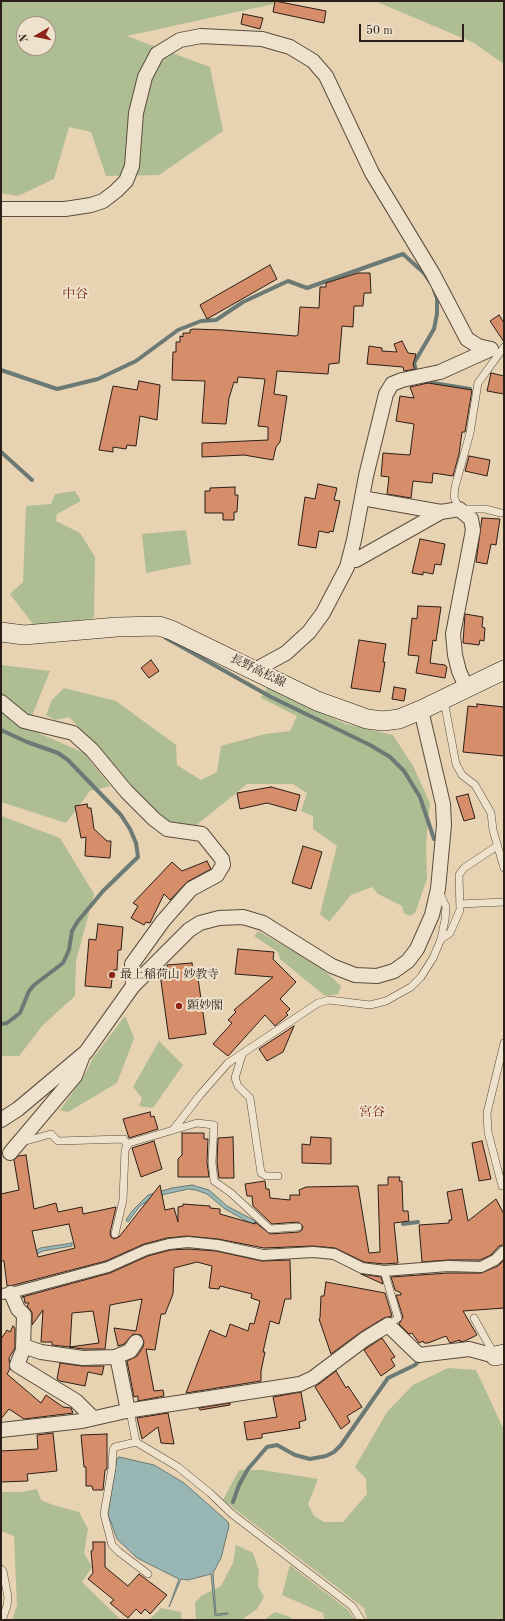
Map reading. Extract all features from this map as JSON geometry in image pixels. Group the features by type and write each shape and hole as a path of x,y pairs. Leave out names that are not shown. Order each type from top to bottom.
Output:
{"main road":[{"name":"長野高松線","path":"1,632 24,635 117,626 159,626 171,630 318,701 367,719 383,721 399,719 421,710 504,670"}],"street":[{"path":"1,209 65,209 91,205 104,201 116,192 126,181 132,166 136,113 145,77 157,54 180,40 201,36 262,39 290,47 313,61 326,76 372,172 433,274 468,339 478,346 500,347"},
{"path":"255,670 286,653 309,632 324,613 349,560 386,394 392,384 440,372 500,347"},
{"path":"362,498 441,512 459,509 471,519 473,530 453,634 455,655 459,671 466,687"},
{"path":"349,560 356,560 441,512"},
{"path":"1,702 24,721 73,733 92,750 126,791 154,820 167,829 202,834 222,859 223,865 217,875 191,889 162,921 132,964 133,986"},
{"path":"13,1148 54,1103 75,1076 84,1054 133,986 189,930 200,923 219,918 243,917 263,923 332,966 355,975 377,976 388,973 408,961 417,949 432,914 438,889 444,825 443,804 421,710"},
{"path":"1,1120 18,1109 84,1054"},
{"path":"93,1418 76,1401 17,1365 23,1346 24,1315 6,1294 108,1267 146,1250 169,1244 188,1242 218,1245 263,1255 313,1252 334,1254 362,1268 384,1271 448,1266 481,1267 495,1260 504,1251"},
{"path":"1,1430 34,1427 93,1418 300,1384 313,1378 365,1339 388,1325 419,1355 469,1349 500,1355"},
{"path":"23,1346 42,1352 78,1358 117,1356 130,1351 136,1342"},
{"path":"117,1356 129,1411"}],"lane":[{"path":"500,347 478,383 470,433 455,487 454,497 459,509 485,509 500,513"},
{"path":"444,699 456,764 462,775 475,785 491,813 497,846 504,868"},
{"path":"441,939 450,933 456,921 460,904 459,875 464,868 497,846"},
{"path":"173,1130 228,1063 318,1003 329,1000 370,1005 386,1001 411,987 421,977 433,958 441,939 446,920 446,908 438,889"},
{"path":"460,904 504,902"},
{"path":"502,1186 488,1132 487,1113 504,1043"},
{"path":"242,1055 235,1078 238,1086 250,1098 261,1173 266,1176 278,1176"},
{"path":"116,1234 123,1200 125,1150 129,1143 197,1123 214,1125 212,1162 214,1181 270,1229 298,1227"},
{"path":"13,1148 51,1134 58,1140 124,1139 127,1146"},
{"path":"384,1271 398,1318 392,1320 388,1325"},
{"path":"474,1318 500,1355"},
{"path":"129,1411 136,1442"},
{"path":"148,1574 119,1552 112,1544 104,1514 112,1468 113,1450 115,1447 136,1442 178,1467 210,1492 232,1514 352,1606 361,1620"},
{"path":"2,1568 8,1596 7,1606 2,1620"}],"green space":[{"path":"1,1 287,1 127,36 210,67 223,131 159,175 106,176 91,132 69,127 54,179 18,196 1,193"},
{"path":"375,1 504,1 504,64 474,43"},
{"path":"75,491 81,501 57,514 56,521 80,533 95,557 94,618 36,628 10,594 23,582 26,506 51,504 55,494"},
{"path":"186,530 191,564 146,573 142,534"},
{"path":"1,665 50,671 27,728 84,753 110,786 90,791 66,823 1,802"},
{"path":"267,687 346,724 393,735 413,766 430,803 426,843 427,879 415,913 410,916 404,913 402,906 378,894 372,887 351,895 329,922 320,914 337,846 313,829 313,816 301,811 307,793 293,784 247,784 193,828 172,824 149,804 69,717 55,720 46,715 52,700 64,688 116,701 176,745 177,765 201,780 217,772 221,746 265,734 290,731 297,716 261,698"},
{"path":"1,816 60,838 94,894 76,961 75,996 43,1025 19,1056 1,1056"},
{"path":"258,931 319,966 341,986 338,994 325,996 280,959 278,952 254,936"},
{"path":"125,1016 134,1038 117,1083 68,1112 60,1110 83,1078 93,1058"},
{"path":"159,1041 183,1065 153,1108 139,1106 142,1098 133,1087"},
{"path":"448,1368 476,1370 504,1430 504,1620 367,1620 364,1608 223,1500 239,1470 262,1470 318,1479 308,1504 314,1516 324,1522 343,1522 367,1494 366,1479 355,1467 387,1412 413,1385"},
{"path":"37,1489 41,1500 79,1512 88,1529 84,1553 92,1567 82,1582 121,1620 12,1620 17,1605 14,1536 1,1531 1,1492 22,1492"},
{"path":"236,1545 253,1553 259,1571 258,1586 264,1597 257,1609 241,1620 196,1620 195,1603 201,1596 221,1586 233,1563"},
{"path":"290,1565 348,1610 355,1620 325,1620 323,1613 282,1595"},
{"path":"161,1608 181,1612 182,1620 149,1620"},
{"path":"275,1612 290,1617 291,1620 264,1620"}],"water":[{"path":"192,1185 209,1190 227,1206 261,1224 268,1233 225,1209 207,1194 188,1189 153,1197 140,1206 128,1222 126,1220 132,1211 148,1195 172,1188"},
{"path":"72,1243 72,1246 43,1251 21,1261 40,1248"},
{"path":"119,1457 154,1465 184,1483 228,1522 229,1526 221,1558 213,1573 216,1614 228,1614 215,1616 211,1574 188,1580 181,1579 169,1607 179,1579 137,1558 117,1539 108,1514 117,1459"}],"building":[{"path":"275,1 326,11 324,23 273,12"},
{"path":"243,14 263,18 260,29 241,24"},
{"path":"270,265 277,279 207,319 200,305"},
{"path":"358,273 370,273 371,293 364,293 363,306 354,306 353,327 342,326 339,363 329,364 328,374 277,371 274,394 287,396 280,442 276,447 273,460 244,455 202,457 202,443 268,440 268,427 258,426 265,379 238,377 237,383 234,382 229,398 226,424 202,423 205,381 172,380 173,352 176,352 176,342 180,342 180,336 183,337 183,333 190,333 190,330 193,329 296,336 298,335 300,307 319,308 320,287 326,287 326,283"},
{"path":"499,315 504,323 504,342 490,321"},
{"path":"402,341 408,353 416,354 413,365 415,369 404,371 403,367 367,364 369,346 382,348 382,351 397,352 394,344"},
{"path":"491,373 504,376 504,394 487,391"},
{"path":"139,381 160,385 157,420 140,416 136,446 127,445 126,449 113,447 113,452 99,450 113,386 137,390"},
{"path":"428,383 472,390 465,432 462,432 459,454 453,476 433,473 432,483 413,481 411,498 387,494 389,477 381,476 383,453 410,455 414,424 396,421 400,396 414,398 410,387"},
{"path":"469,456 490,460 487,476 465,471"},
{"path":"318,484 337,488 334,500 340,501 333,532 330,531 329,533 319,531 316,548 298,545 305,497 315,499"},
{"path":"235,487 235,495 238,495 237,512 234,512 234,520 223,520 223,513 205,513 205,491 210,491 210,488"},
{"path":"482,518 500,519 496,545 491,544 487,564 476,562"},
{"path":"420,539 445,544 441,565 435,564 433,574 423,572 423,575 412,573"},
{"path":"418,606 441,607 436,641 433,640 430,663 445,665 447,667 445,678 416,673 419,656 408,655 412,618 417,619"},
{"path":"465,614 483,617 482,627 485,628 484,641 480,640 479,645 463,643"},
{"path":"359,640 386,644 383,662 385,662 380,692 351,688"},
{"path":"151,660 159,671 149,678 141,668"},
{"path":"394,687 406,689 404,701 392,699"},
{"path":"477,704 504,707 504,756 463,752 468,706 477,707"},
{"path":"271,787 300,795 296,811 267,803 240,809 237,793"},
{"path":"468,794 475,818 464,821 456,797"},
{"path":"87,804 88,808 91,808 94,829 107,841 111,841 110,858 85,856 86,837 81,838 75,806"},
{"path":"303,846 322,852 311,889 292,883"},
{"path":"207,861 211,869 187,882 170,900 164,894 150,923 146,922 144,925 131,918 138,906 133,903 172,862 182,871"},
{"path":"98,924 123,927 121,950 118,950 117,970 113,970 111,988 85,986 89,939 96,940"},
{"path":"238,949 274,952 273,959 296,982 280,999 290,1009 286,1013 288,1015 275,1026 265,1015 228,1056 213,1044 232,1023 228,1020 236,1012 234,1010 273,977 235,974"},
{"path":"192,963 193,972 197,971 206,1034 169,1039 160,974 168,973 167,965"},
{"path":"294,1026 283,1052 267,1061 259,1049"},
{"path":"150,1112 151,1117 154,1116 158,1129 129,1138 123,1119"},
{"path":"182,1133 204,1133 204,1139 208,1139 207,1162 209,1177 178,1177 178,1159 182,1155"},
{"path":"233,1137 234,1178 219,1178 217,1162 218,1138"},
{"path":"311,1137 331,1138 331,1164 302,1163 302,1144 310,1145"},
{"path":"154,1141 162,1169 141,1177 132,1148"},
{"path":"482,1141 491,1179 479,1181 472,1143"},
{"path":"26,1155 34,1209 56,1203 58,1212 82,1207 83,1214 116,1207 110,1233 111,1237 114,1239 119,1237 160,1185 165,1210 174,1208 178,1222 178,1207 183,1206 183,1204 210,1206 210,1208 220,1209 220,1214 255,1224 255,1222 270,1234 299,1232 302,1230 303,1226 298,1222 272,1224 253,1206 252,1196 247,1196 245,1184 265,1181 266,1189 269,1189 270,1198 290,1200 290,1195 300,1195 299,1190 306,1187 358,1186 369,1253 380,1252 378,1185 388,1185 388,1177 400,1177 399,1181 402,1181 403,1211 408,1211 409,1221 394,1223 398,1263 384,1264 364,1262 335,1248 313,1246 264,1248 218,1239 187,1236 167,1238 144,1244 106,1261 7,1286 4,1261 1,1261 1,1194 19,1190 14,1160 18,1156","holes":["69,1224 75,1248 38,1257 32,1231"]},
{"path":"462,1189 468,1221 496,1199 504,1214 504,1245 499,1246 491,1255 480,1260 422,1262 419,1225 449,1223 449,1220 452,1220 447,1192"},
{"path":"188,1249 216,1251 262,1261 290,1260 291,1299 285,1299 279,1324 270,1321 263,1352 265,1352 261,1371 261,1381 186,1393 210,1330 226,1337 230,1324 248,1331 250,1323 254,1324 260,1301 251,1298 252,1294 220,1286 219,1289 209,1288 212,1266 197,1262 174,1268 173,1294 165,1314 161,1314 155,1350 146,1349 154,1391 163,1390 164,1396 138,1401 138,1396 134,1397 127,1361 137,1356 143,1347 144,1342 141,1335 133,1334 124,1344 118,1346 114,1328 136,1331 142,1299 110,1305 105,1349 83,1349 52,1345 52,1342 41,1342 43,1310 32,1325 32,1312 27,1306 29,1303 25,1303 24,1297 22,1297 110,1273 148,1256 170,1250","holes":["93,1311 99,1343 70,1347 72,1313"]},
{"path":"504,1260 504,1308 463,1311 477,1335 460,1342 460,1340 450,1343 446,1336 428,1343 424,1343 423,1341 419,1343 412,1333 409,1334 399,1324 403,1317 396,1295 401,1295 401,1293 395,1290 391,1277 448,1273 481,1273 498,1266"},
{"path":"361,1274 381,1277 383,1284"},
{"path":"326,1282 385,1293 392,1316 384,1318 361,1332 331,1354 319,1319 321,1296 324,1296"},
{"path":"13,1326 15,1328 15,1348 9,1358 10,1369 7,1374 41,1403 46,1395 63,1407 71,1408 73,1413 24,1419 9,1409 1,1419 1,1339 7,1330 10,1332"},
{"path":"382,1338 395,1357 391,1359 395,1366 381,1376 364,1350"},
{"path":"60,1363 82,1366 104,1366 102,1375 88,1372 85,1386 60,1381 57,1379"},
{"path":"336,1371 346,1388 348,1386 362,1407 347,1416 350,1422 341,1429 315,1387"},
{"path":"301,1392 306,1420 299,1422 300,1428 262,1434 262,1438 247,1440 244,1422 277,1417 273,1397"},
{"path":"230,1403 230,1405 200,1410 199,1408"},
{"path":"168,1413 174,1444 161,1443 158,1427 142,1439 137,1418"},
{"path":"53,1433 57,1471 27,1474 28,1481 1,1482 1,1451 38,1449 37,1435"},
{"path":"107,1434 107,1469 105,1470 103,1490 93,1490 92,1486 86,1486 86,1467 84,1467 81,1435"},
{"path":"93,1542 105,1542 105,1567 128,1586 139,1574 167,1595 150,1614 145,1609 141,1614 136,1609 128,1618 110,1603 114,1600 88,1579 93,1573 91,1551 93,1550"}],"waterway":[{"path":"1,370 57,389 98,379 136,361 178,330 201,321 216,320 243,302 288,281 307,288 403,254 424,273 430,282"},
{"path":"417,374 414,363 434,329 437,314 437,298 434,290"},
{"path":"421,381 470,389"},
{"path":"1,452 32,480"},
{"path":"166,638 271,697 370,745 390,757 404,771 420,797 434,839"},
{"path":"1,730 27,742 58,753 68,760 121,815 130,829 136,843 138,857 103,891 78,921 72,931 69,950 63,963 34,985 29,991 20,1013 7,1023 1,1024"},
{"path":"403,1224 418,1222"},
{"path":"233,1502 239,1485 248,1469 267,1447 277,1445 295,1455 310,1459 326,1456 334,1452 341,1445 388,1378 415,1365 420,1360"}],"place":[{"name":"最上稲荷山 妙教寺","path":"112,975"},
{"name":"顕妙閣","path":"179,1006"}],"district":[{"name":"中谷","path":"75,295"},
{"name":"宮谷","path":"372,1113"}]}
